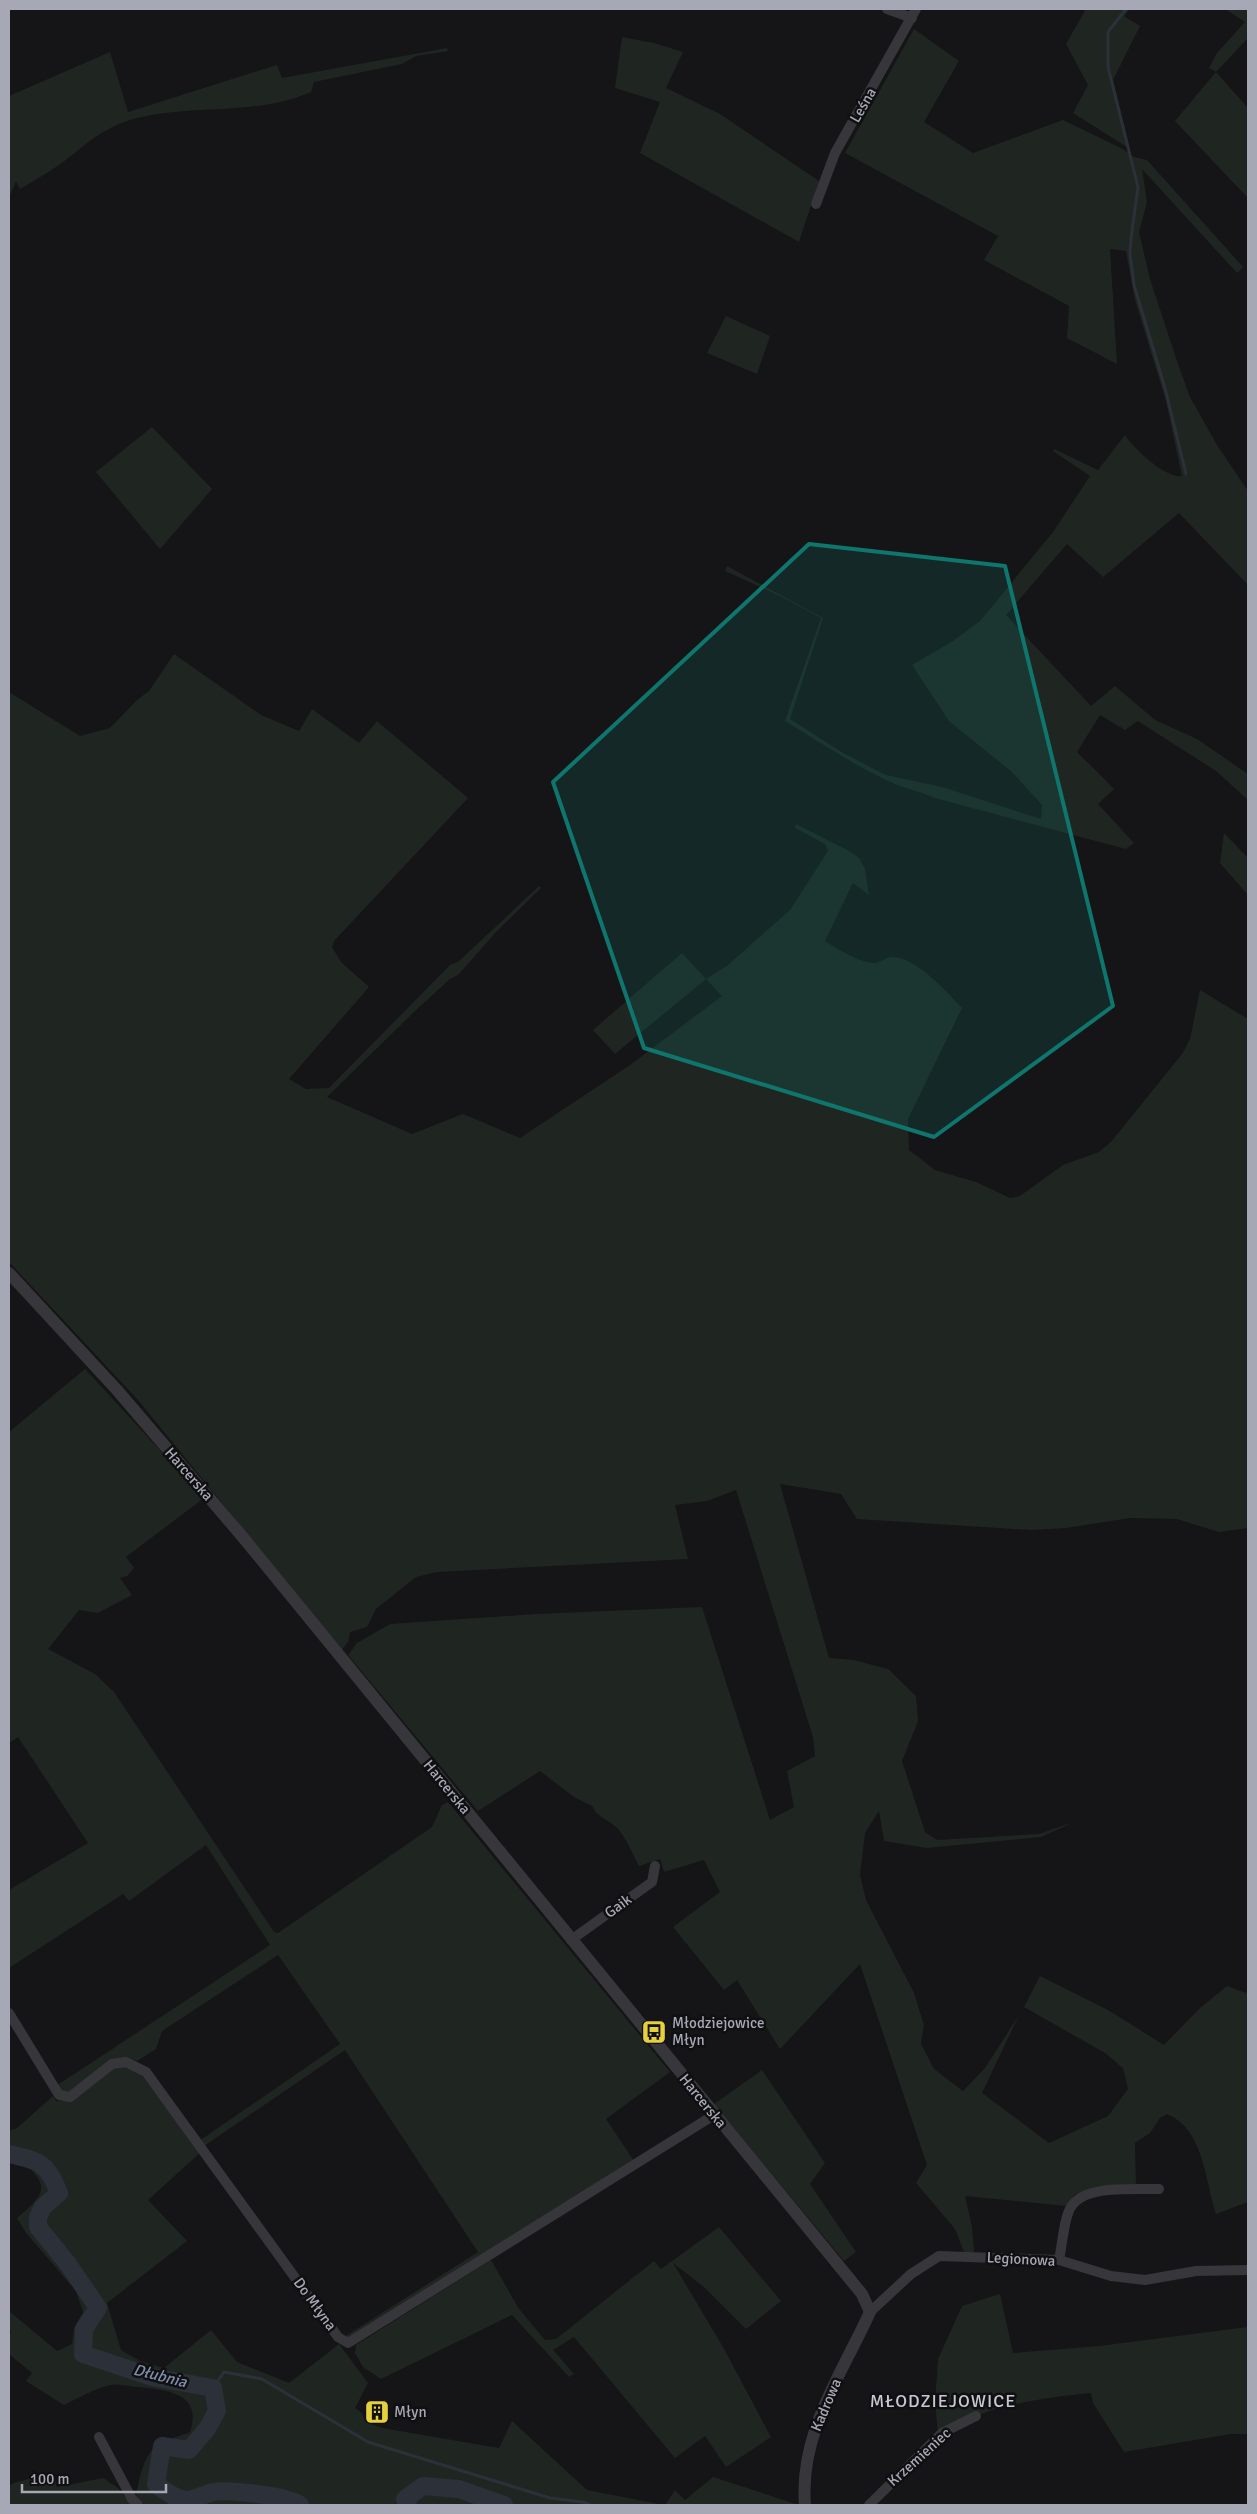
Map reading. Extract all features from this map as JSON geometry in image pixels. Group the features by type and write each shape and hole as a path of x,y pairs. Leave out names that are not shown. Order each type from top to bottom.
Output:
{"street":[{"path":"887,9 914,13"},
{"name":"Leśna","path":"816,204 835,153 914,13"},
{"name":"Harcerska","path":"9,1273 117,1390 241,1535 862,2294 870,2312"},
{"name":"Gaik","path":"572,1940 652,1882 655,1866"},
{"name":"Do Młyna","path":"9,2014 59,2095 70,2097 112,2064 126,2062 146,2072 338,2337 348,2344 714,2115"},
{"path":"1059,2260 1070,2207 1081,2196 1093,2192 1159,2189"},
{"name":"Legionowa","path":"870,2312 911,2274 939,2256 1059,2260 1111,2276 1145,2280 1196,2271 1248,2270"},
{"name":"Kadrowa","path":"805,2505 808,2462 820,2415 870,2312"},
{"name":"Krzemieniec","path":"869,2505 942,2433 976,2416"},
{"path":"99,2437 132,2499 138,2505"}],"highlighted area":[{"path":"809,544 1005,566 1113,1006 934,1137 644,1048 553,782"}],"shaded area":[{"path":"1086,9 1130,9 1124,16 1140,26 1113,80 1130,149 1073,113 1088,85 1066,44"},
{"path":"1225,9 1248,9 1248,38 1216,72 1209,68 1217,53 1245,22"},
{"path":"914,29 959,61 924,122 973,153 1063,120 1123,149 1134,157 1147,160 1243,267 1237,273 1142,169 1147,202 1139,232 1150,279 1190,397 1217,445 1248,491 1248,585 1179,513 1103,577 1067,544 1006,615 1091,706 1115,686 1155,720 1197,739 1248,774 1247,799 1216,771 1138,721 1125,730 1100,715 1077,752 1114,789 1098,804 1134,843 1126,849 935,798 895,784 853,762 785,721 821,618 780,596 725,571 727,566 823,618 790,719 843,753 886,775 942,787 1041,819 1042,805 1012,772 949,721 912,665 953,641 980,621 1053,532 1090,476 1053,451 1054,449 1098,470 1125,435 1150,462 1167,473 1182,476 1166,401 1135,300 1126,251 1110,249 1117,364 1067,338 1069,306 984,260 998,236 845,153"},
{"path":"622,37 654,43 683,52 666,88 720,114 819,181 799,242 640,153 660,102 615,88"},
{"path":"447,48 448,51 416,56 402,64 314,82 311,92 289,100 267,105 152,115 118,124 98,135 53,169 20,189 16,181 9,198 9,96 110,52 128,112 277,65 282,78"},
{"path":"1216,72 1248,108 1248,198 1175,121"},
{"path":"726,316 770,336 757,374 707,353"},
{"path":"152,427 212,489 160,549 96,472"},
{"path":"174,654 261,715 299,731 312,709 359,743 377,721 468,798 334,941 332,947 341,962 369,987 289,1079 306,1089 329,1088 450,965 459,961 539,886 541,888 497,931 458,975 450,979 416,1010 327,1097 412,1134 463,1114 520,1138 630,1065 722,996 706,979 728,965 790,910 828,851 825,844 795,828 796,824 851,852 859,858 865,869 869,895 853,883 825,941 848,955 868,962 876,963 892,957 911,963 930,976 962,1008 908,1119 909,1150 935,1170 976,1182 1010,1198 1020,1196 1063,1165 1099,1152 1111,1142 1182,1054 1190,1039 1200,990 1248,1019 1248,1528 1219,1532 1177,1519 1130,1518 1066,1528 1031,1530 857,1519 841,1494 780,1484 829,1658 854,1660 888,1669 916,1696 918,1721 902,1761 925,1832 937,1840 1039,1834 1074,1822 1041,1837 927,1848 884,1841 879,1811 865,1833 860,1875 866,1900 914,1993 924,2025 921,2044 934,2069 963,2091 985,2068 1019,2015 982,2093 1049,2143 1108,2116 1128,2089 1123,2068 1105,2053 1024,2007 1040,1976 1108,2010 1164,2045 1200,2008 1227,1986 1246,1993 1248,1989 1248,2202 1216,2214 1196,2144 1189,2131 1179,2121 1167,2114 1160,2118 1150,2133 1135,2143 1136,2186 1089,2190 1074,2195 1067,2206 965,2196 972,2227 974,2252 964,2252 955,2229 916,2183 927,2165 860,1964 780,2049 737,1980 724,1990 673,1927 720,1892 704,1860 664,1872 660,1859 639,1866 625,1838 616,1827 598,1814 592,1806 574,1797 540,1771 478,1811 348,1655 357,1643 390,1624 536,1614 702,1607 770,1820 794,1807 787,1771 815,1756 813,1737 736,1490 707,1501 675,1505 688,1559 437,1572 416,1577 376,1609 367,1627 350,1632 348,1642 342,1650 138,1400 9,1262 9,692 80,736 110,728 137,700 149,691"},
{"path":"1224,833 1248,858 1248,895 1220,863"},
{"path":"682,953 706,979 615,1054 593,1030"},
{"path":"85,1369 204,1498 126,1557 134,1568 127,1576 120,1578 132,1595 98,1613 79,1610 48,1649 95,1674 114,1692 274,1932 278,1933 432,1827 442,1805 448,1802 670,2072 606,2119 634,2161 353,2337 344,2337 478,2252 345,2050 204,2146 199,2141 340,2044 278,1955 162,2031 156,2049 137,2061 127,2057 112,2060 70,2094 61,2092 56,2086 270,1945 206,1845 129,1901 123,1894 9,1968 9,1890 88,1843 18,1737 9,1743 9,1432"},
{"path":"125,2064 137,2069 200,2153 148,2200 187,2241 107,2303 121,2350 140,2361 164,2368 211,2330 237,2362 289,2383 339,2344 368,2383 355,2408 362,2413 365,2422 382,2428 499,2448 512,2421 587,2490 664,2505 145,2505 136,2497 143,2467 154,2448 160,2443 190,2432 193,2419 187,2401 171,2392 114,2385 105,2386 64,2405 26,2381 32,2373 9,2354 9,2336 11,2332 9,2329 9,2311 57,2351 72,2344 74,2328 83,2312 76,2291 26,2233 17,2218 33,2204 41,2192 41,2185 32,2171 23,2162 9,2161 9,2130 16,2129 53,2096 56,2101 68,2101 115,2067"},
{"path":"762,2070 825,2163 810,2184 856,2252 844,2261 714,2104"},
{"path":"719,2227 781,2301 746,2329 704,2287 673,2263 723,2347 771,2437 726,2467 705,2436 675,2458 574,2337 553,2350 574,2374 569,2377 512,2315 381,2379 363,2367 355,2353 356,2345 491,2260 519,2309 545,2340 556,2339 654,2261 661,2269"},
{"path":"1000,2294 1013,2353 1099,2346 1248,2327 1248,2434 1231,2434 1124,2452 1093,2403 1091,2393 1013,2405 957,2423 938,2433 935,2403 938,2359 962,2306"},
{"path":"53,2472 57,2487 103,2478 118,2488 131,2504 9,2505 9,2486"},
{"path":"713,2477 799,2505 665,2505 675,2490 685,2500"}],"waterway":[{"path":"1126,9 1108,32 1108,67 1138,187 1130,254 1134,285 1165,388 1186,474"},
{"name":"Dłubnia","path":"9,2154 41,2164 55,2183 59,2193 43,2207 38,2217 38,2227 68,2264 98,2308 84,2329 83,2354 152,2377 213,2388 217,2411 207,2429 189,2450 162,2446 156,2484 183,2500 221,2491 271,2496 300,2505"},
{"path":"213,2388 224,2372 262,2379 368,2442 550,2498 583,2502 590,2505"},
{"name":"Dłubnia","path":"408,2505 405,2499 423,2486 459,2489 504,2505"}],"place":[{"name":"Młodziejowice Młyn","path":"654,2032"},
{"name":"Młyn","path":"377,2412"}],"district":[{"name":"MŁODZIEJOWICE","path":"943,2401"}]}
